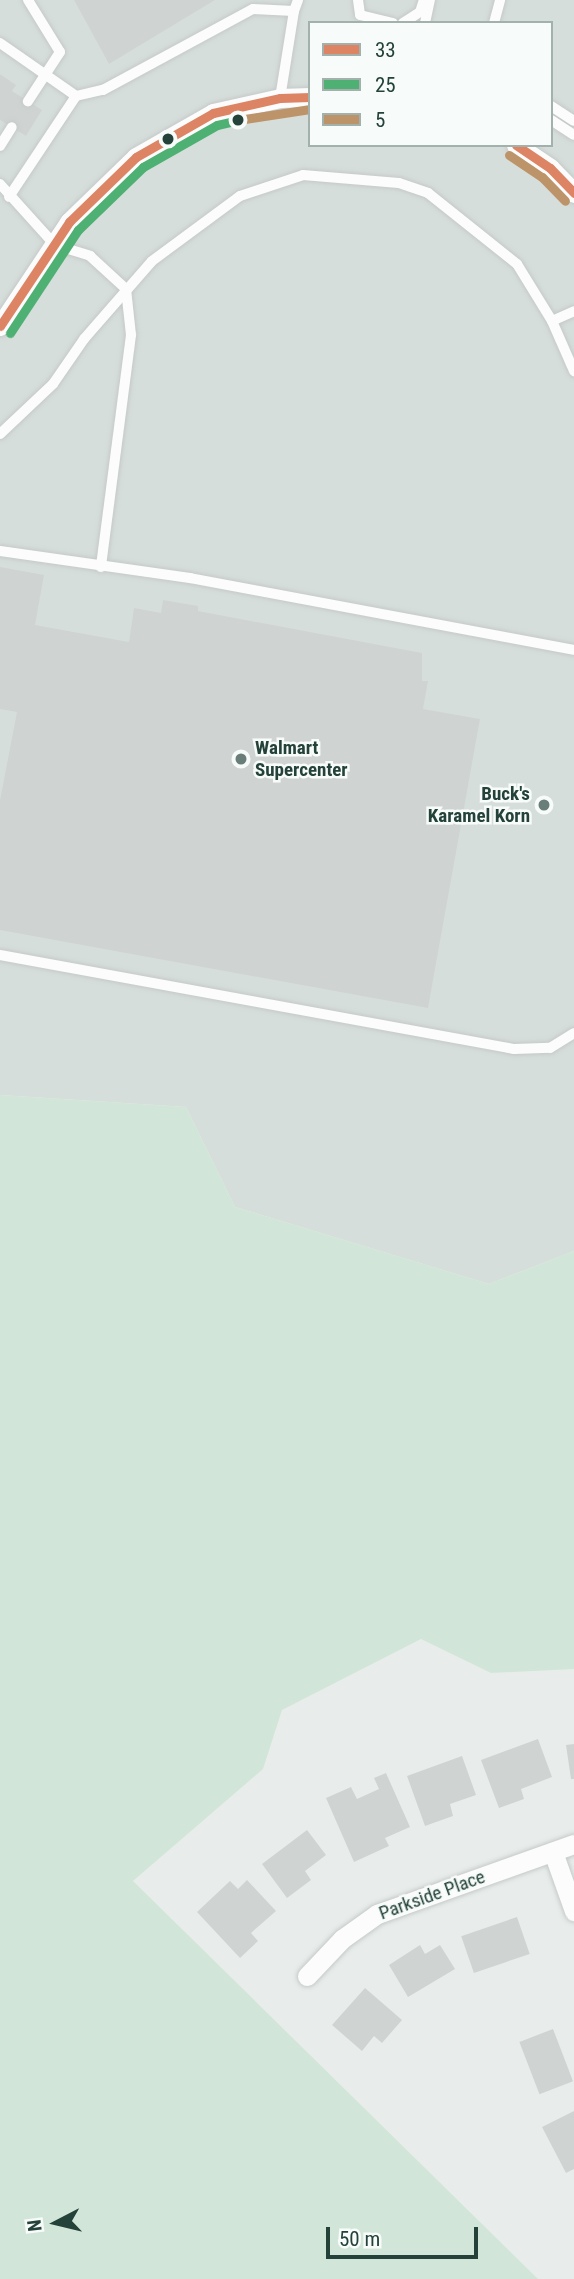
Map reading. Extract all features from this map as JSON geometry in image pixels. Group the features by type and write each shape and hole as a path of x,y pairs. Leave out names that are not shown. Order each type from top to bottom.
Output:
{"street":[{"path":"0,326 69,222 136,157 213,113 280,98 308,97"},
{"path":"519,147 550,168 574,193"},
{"name":"Parkside Place","path":"307,1976 342,1938 377,1914 574,1844"},
{"path":"553,1852 574,1911"}],"lane":[{"path":"27,0 60,52 28,102"},
{"path":"280,98 298,0"},
{"path":"358,0 360,15 385,21"},
{"path":"406,21 420,12 424,0"},
{"path":"425,21 430,0"},
{"path":"495,21 500,0"},
{"path":"9,197 76,96 103,90 253,9 294,12"},
{"path":"0,43 76,96"},
{"path":"553,107 574,121"},
{"path":"553,121 574,135"},
{"path":"0,146 12,127"},
{"path":"0,434 53,384 126,289 152,261 240,196 303,175 345,175 399,183 428,193 517,264 552,321 574,371"},
{"path":"0,184 55,245 90,256 126,289 131,335 101,567"},
{"path":"552,321 574,311"},
{"path":"0,551 190,578 574,650"},
{"path":"0,955 514,1049 550,1048 574,1033"}],"shaded area":[{"path":"0,0 574,0 574,1251 489,1284 235,1207 186,1107 0,1095"}],"green space":[{"path":"0,1095 186,1107 235,1207 489,1284 574,1251 574,1669 491,1673 421,1639 282,1710 263,1769 133,1881 538,2279 0,2279"}],"building":[{"path":"74,0 215,0 109,64"},
{"path":"0,74 16,85 12,91 42,110 26,136 0,120"},
{"name":"Walmart Supercenter","path":"0,567 44,575 35,625 129,642 134,608 161,613 163,600 198,606 198,611 422,653 422,681 428,681 423,709 480,719 428,1008 0,930 0,800 17,712 0,709"},
{"path":"538,1739 552,1777 521,1789 524,1799 499,1808 481,1760"},
{"path":"574,1744 574,1779 571,1779 566,1745"},
{"path":"462,1756 476,1795 450,1804 453,1816 425,1826 407,1776"},
{"path":"386,1773 410,1827 385,1838 389,1846 354,1862 326,1798 351,1787 357,1799 379,1789 374,1778"},
{"path":"307,1830 326,1855 305,1871 311,1880 287,1898 262,1864"},
{"path":"247,1880 276,1911 251,1933 258,1941 240,1958 197,1912 230,1881 238,1889"},
{"path":"517,1917 530,1954 474,1973 461,1936"},
{"path":"420,1945 425,1954 440,1945 455,1969 408,1997 389,1965"},
{"path":"365,1988 402,2020 382,2043 374,2036 362,2051 332,2025"},
{"path":"553,2029 573,2081 539,2094 519,2042"},
{"path":"574,2111 574,2169 566,2173 542,2127"}],"transit line":[{"name":"33","path":"0,326 69,222 136,157 213,113 280,98 308,97"},
{"name":"5","path":"238,120 308,109"},
{"name":"25","path":"10,333 78,230 143,167 217,125 239,120"},
{"name":"33","path":"519,147 550,168 574,193"},
{"name":"5","path":"509,155 542,177 565,201"}],"place":[{"name":"Walmart Supercenter","path":"241,759"},
{"name":"Buck's Karamel Korn","path":"544,805"}]}
